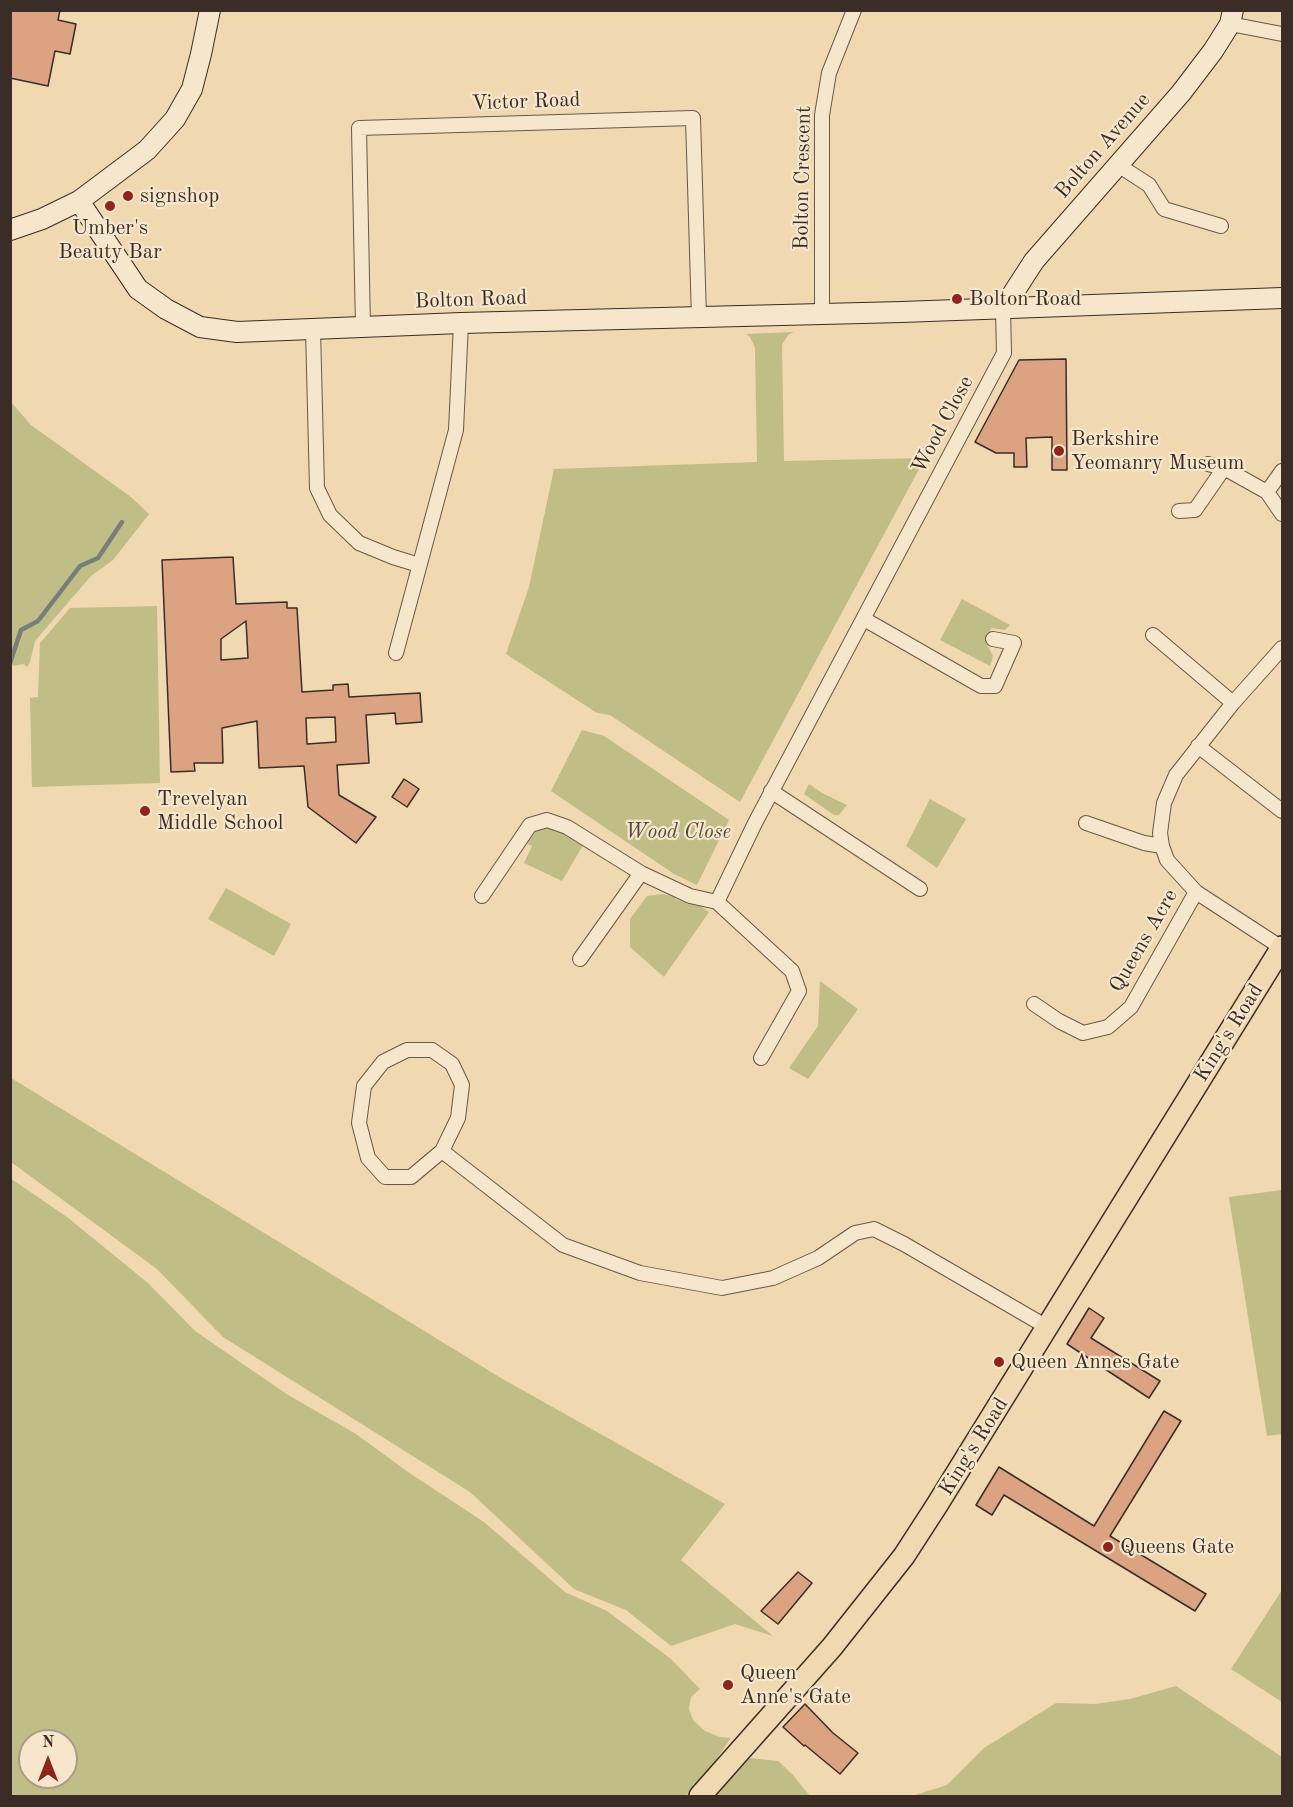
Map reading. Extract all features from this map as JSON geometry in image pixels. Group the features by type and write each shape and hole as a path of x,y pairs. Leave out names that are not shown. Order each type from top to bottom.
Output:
{"main road":[{"name":"King's Road","path":"701,1796 832,1647 904,1556 938,1505 1282,948"}],"street":[{"path":"10,230 42,219 79,201 147,150 175,119 192,88 210,10"},
{"name":"Bolton Crescent","path":"822,315 822,115 829,73 854,10"},
{"path":"1232,17 1282,34"},
{"name":"Bolton Avenue","path":"1003,309 1034,261 1181,93 1213,51 1232,17"},
{"name":"Victor Road","path":"363,328 359,128 693,118 699,318"},
{"path":"1118,165 1149,185 1164,208 1221,226"},
{"name":"Bolton Road","path":"79,201 138,289 166,309 200,327 237,332 461,323 822,315 1282,298"},
{"name":"Wood Close","path":"717,902 771,791 1004,353 1003,309"},
{"path":"396,653 456,430 461,323"},
{"path":"313,329 317,488 330,515 359,543 419,565"},
{"path":"1208,464 1224,468 1267,492 1282,514"},
{"path":"1179,511 1195,510 1224,468"},
{"path":"1267,492 1282,471"},
{"path":"864,620 981,686 995,686 1014,643 993,639"},
{"path":"1153,635 1233,703"},
{"path":"1086,823 1144,843 1162,846 1160,833 1164,802 1176,775 1233,703 1282,648"},
{"path":"1198,746 1281,811"},
{"path":"771,791 920,889"},
{"path":"482,896 530,825 547,820 567,827 641,873 690,896 717,902 792,971 799,991 761,1058"},
{"name":"Queens Acre","path":"1162,846 1167,860 1196,892 1282,948"},
{"path":"580,960 641,873"},
{"name":"Queens Acre","path":"1034,1004 1059,1022 1083,1033 1108,1028 1131,1007 1196,892"},
{"path":"407,1050 432,1050 452,1064 462,1085 458,1118 442,1151 411,1177 386,1177 368,1158 359,1123 364,1086 382,1062 407,1050"},
{"path":"442,1151 563,1245 640,1273 722,1288 773,1278 818,1258 855,1233 874,1229 1047,1327"}],"green space":[{"path":"794,332 788,335 782,345 784,461 925,458 740,802 610,715 597,713 506,654 529,587 554,469 757,462 755,348 746,334"},
{"path":"11,402 31,425 131,497 149,514 113,560 91,576 35,641 27,667 23,664 14,666 11,664"},
{"path":"962,599 1010,625 1005,630 991,628 986,642 993,656 990,666 940,640"},
{"path":"157,606 160,783 32,787 30,698 38,697 40,643 70,608"},
{"name":"Wood Close","path":"582,730 604,736 729,820 697,885 674,874 551,791"},
{"path":"809,784 847,805 839,815 834,815 804,794"},
{"path":"930,799 966,819 937,868 906,846"},
{"path":"542,824 586,840 562,881 524,863 532,846 519,840"},
{"path":"226,888 291,924 274,956 208,919"},
{"path":"663,894 688,904 697,904 709,912 664,977 630,947 630,919 647,896"},
{"path":"820,981 858,1009 808,1079 789,1068 818,1026"},
{"path":"11,1078 501,1378 725,1504 681,1560 773,1636 735,1624 671,1646 626,1610 574,1589 470,1492 223,1337 157,1269 11,1162"},
{"path":"10,1178 67,1217 148,1283 195,1331 288,1395 356,1434 408,1472 484,1522 565,1592 607,1611 671,1659 700,1689 691,1697 689,1709 693,1720 705,1731 720,1737 731,1738 708,1771 686,1796 11,1796"},
{"path":"1282,1190 1282,1434 1267,1436 1229,1197"},
{"path":"1282,1590 1282,1702 1231,1669"},
{"path":"1176,1686 1282,1757 1282,1796 912,1796 947,1785 984,1748 1056,1703 1095,1704 1130,1699"},
{"path":"750,1758 778,1761 810,1796 714,1796"}],"building":[{"path":"10,10 60,10 58,20 76,24 70,54 55,51 48,86 10,78"},
{"path":"1066,359 1067,470 1052,470 1052,437 1026,438 1027,467 1014,467 1014,453 996,453 975,442 1019,360"},
{"path":"233,557 236,604 287,602 287,608 297,608 302,692 333,690 333,685 348,684 349,697 420,693 422,722 396,724 395,713 366,715 369,763 337,765 339,795 376,817 356,843 308,807 304,766 259,768 257,721 222,728 223,763 194,763 195,771 171,772 162,560","holes":["246,621 248,658 221,660 221,639","335,717 336,742 307,744 306,718"]},
{"path":"404,779 419,789 407,807 392,797"},
{"path":"1089,1308 1104,1318 1091,1338 1160,1381 1149,1398 1067,1344"},
{"path":"1164,1411 1181,1421 1110,1536 1206,1594 1195,1611 1004,1495 992,1515 976,1505 999,1467 1094,1526"},
{"path":"798,1572 812,1583 778,1624 761,1611"},
{"path":"805,1704 833,1733 858,1753 840,1774 783,1727"}],"waterway":[{"path":"10,663 21,630 38,621 80,566 98,558 122,522"}],"place":[{"name":"signshop","path":"128,196"},
{"name":"Umber's Beauty Bar","path":"110,206"},
{"name":"Bolton Road","path":"957,299"},
{"name":"Berkshire Yeomanry Museum","path":"1059,451"},
{"name":"Trevelyan Middle School","path":"145,811"},
{"name":"Queen Annes Gate","path":"999,1362"},
{"name":"Queens Gate","path":"1108,1547"},
{"name":"Queen Anne's Gate","path":"728,1685"}]}
